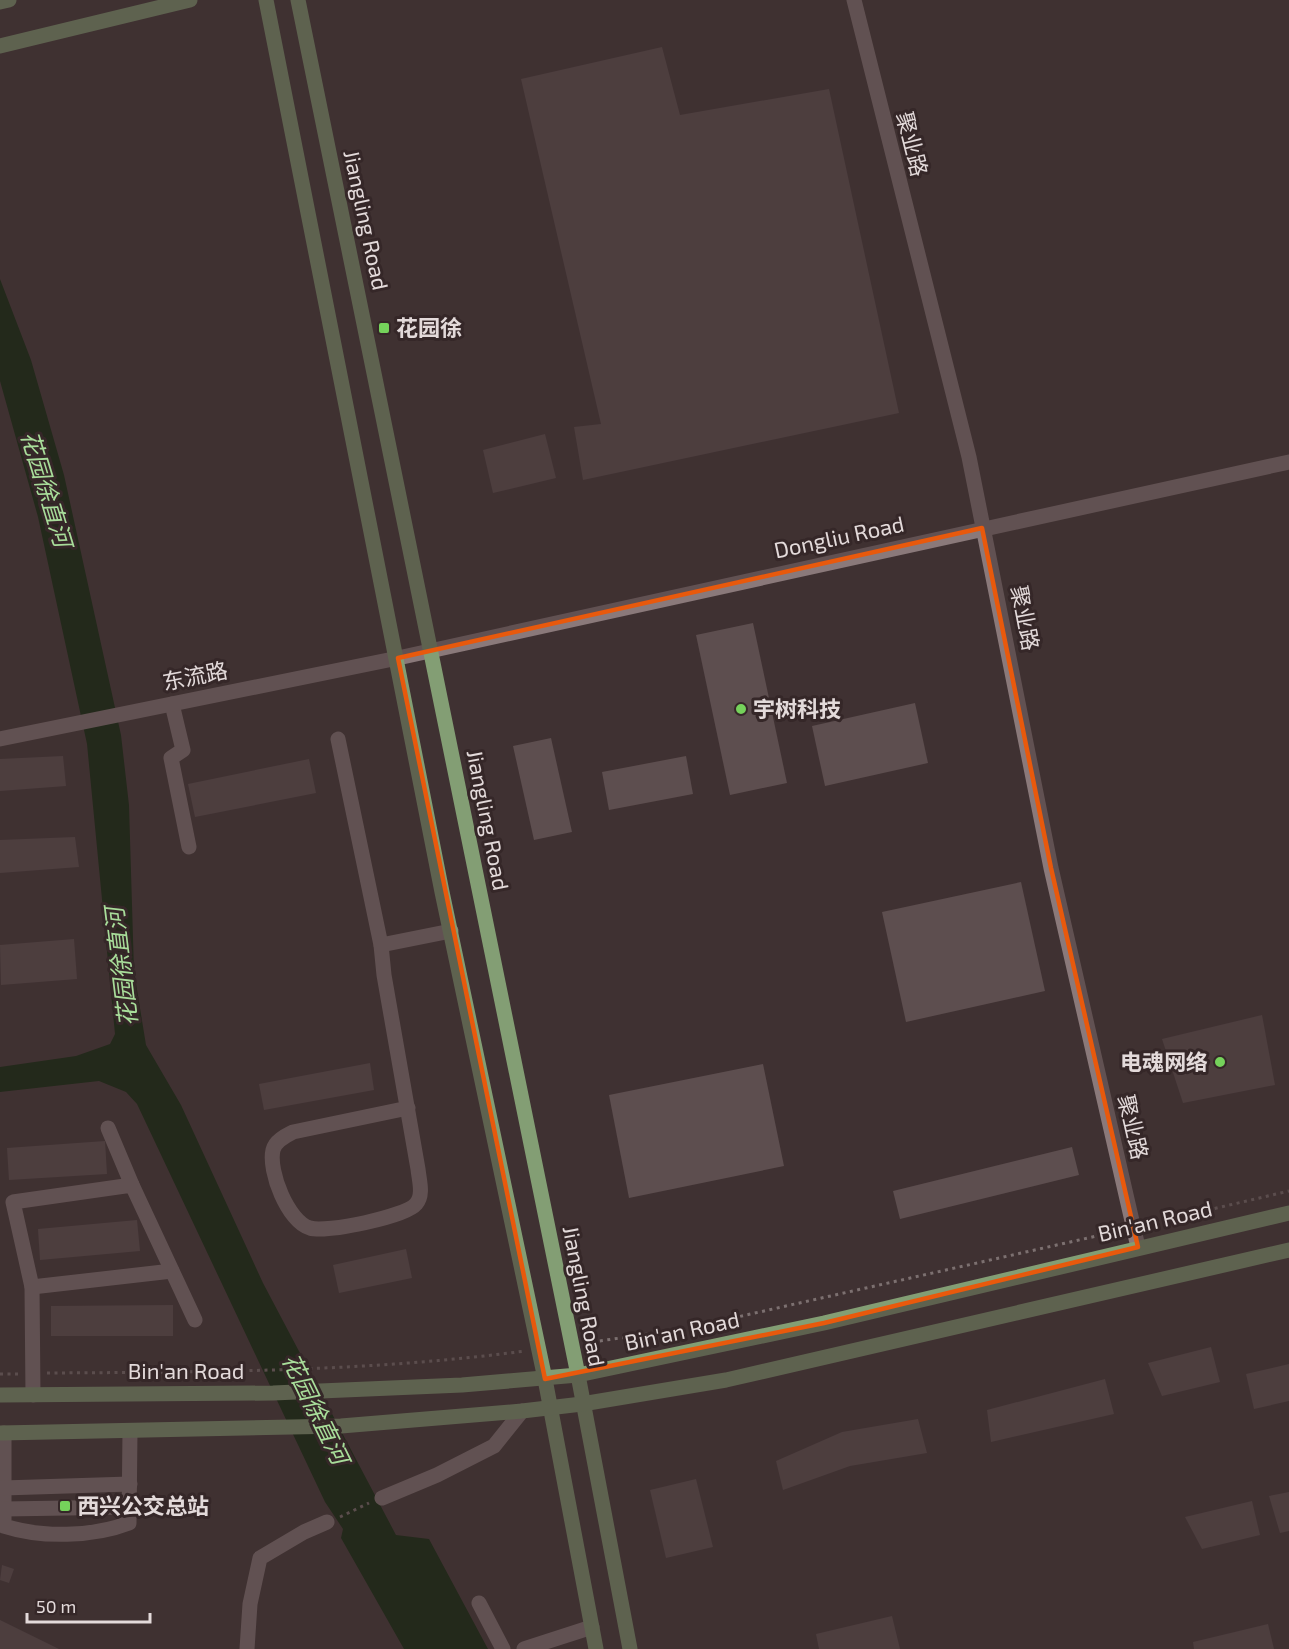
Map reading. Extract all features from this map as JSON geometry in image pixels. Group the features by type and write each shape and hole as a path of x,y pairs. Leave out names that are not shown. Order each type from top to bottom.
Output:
{"main road":[{"path":"0,2 9,0"},
{"path":"0,46 190,0"},
{"path":"266,0 451,931 539,1349 596,1649"},
{"name":"Jiangling Road","path":"298,0 578,1376 630,1649"},
{"name":"Bin'an Road","path":"0,1395 273,1393 578,1376 824,1323 1289,1213"},
{"path":"2,1433 340,1426 522,1412 582,1404 726,1380 1289,1250"}],"street":[{"name":"聚业路","path":"854,0 969,457 1051,868 1138,1247"},
{"name":"Dongliu Road","path":"398,658 1289,462"},
{"name":"东流路","path":"0,739 398,658"},
{"path":"172,704 183,750 171,758 189,847"},
{"path":"338,739 381,945 408,1108 421,1193 416,1204 401,1214 321,1230 308,1228 288,1212 272,1167 273,1149 281,1138 293,1132 408,1108"},
{"path":"381,945 451,931"},
{"path":"108,1128 195,1320"},
{"path":"33,1395 32,1287 13,1202 132,1185"},
{"path":"32,1287 172,1271"},
{"path":"382,1498 437,1475 494,1446 522,1412"},
{"path":"2,1433 4,1526 24,1533 102,1532 129,1523 130,1431"},
{"path":"3,1488 130,1484"},
{"path":"4,1509 130,1507"},
{"path":"247,1649 250,1604 260,1558 304,1532 327,1522"},
{"path":"479,1603 503,1649"},
{"path":"524,1649 592,1627"}],"path":[{"path":"571,1345 684,1329 1289,1191"},
{"path":"0,1374 257,1372 461,1359 539,1349"},
{"path":"327,1522 382,1498"}],"highlighted area":[{"path":"982,528 1051,868 1138,1247 824,1323 545,1379 398,658"}],"water":[{"name":"花园徐直河","path":"0,279 31,360 64,475 121,735 129,805 134,971 146,1045 181,1105 263,1283 396,1535 429,1539 488,1649 404,1649 341,1538 343,1529 325,1502 137,1104 126,1092 99,1081 0,1092 0,1067 76,1056 110,1044 115,1034 87,744 38,517 0,381"}],"building":[{"path":"662,47 680,115 829,89 899,413 583,480 574,427 601,424 521,79"},
{"path":"545,434 556,478 493,493 483,450"},
{"name":"宇树科技","path":"753,623 787,783 730,795 696,635"},
{"path":"915,703 928,763 825,786 812,726"},
{"path":"551,738 572,832 534,840 513,746"},
{"path":"63,756 66,786 0,791 0,759"},
{"path":"686,756 693,794 609,810 602,772"},
{"path":"309,759 316,793 195,817 188,784"},
{"path":"75,837 79,867 0,873 0,840"},
{"path":"1021,882 1045,991 906,1022 882,912"},
{"path":"74,939 77,979 1,985 0,945"},
{"name":"电魂网络","path":"1262,1015 1275,1085 1183,1103 1162,1039"},
{"path":"370,1063 374,1090 264,1110 259,1084"},
{"path":"763,1064 784,1166 629,1198 609,1095"},
{"path":"105,1141 107,1174 9,1180 7,1148"},
{"path":"1072,1147 1079,1175 900,1219 893,1191"},
{"path":"137,1220 140,1251 40,1260 38,1229"},
{"path":"406,1249 412,1278 339,1293 333,1265"},
{"path":"173,1305 173,1336 51,1336 51,1306"},
{"path":"1211,1347 1220,1382 1162,1396 1148,1363"},
{"path":"1289,1364 1289,1401 1254,1409 1246,1374"},
{"path":"1105,1379 1114,1414 991,1442 987,1410"},
{"path":"918,1419 927,1453 850,1466 783,1490 776,1461 842,1432"},
{"path":"696,1479 713,1547 666,1558 650,1490"},
{"path":"1289,1492 1289,1531 1280,1533 1269,1496"},
{"path":"1252,1501 1260,1535 1202,1549 1185,1517"},
{"path":"2,1565 14,1569 9,1583 0,1580"},
{"path":"892,1616 900,1649 819,1649 816,1634"},
{"path":"0,1620 59,1649 0,1649"},
{"path":"1268,1624 1274,1649 1194,1649 1193,1642"}],"place":[{"name":"花园徐","path":"384,328"},
{"name":"宇树科技","path":"741,709"},
{"name":"电魂网络","path":"1220,1062"},
{"name":"西兴公交总站","path":"65,1506"}]}
